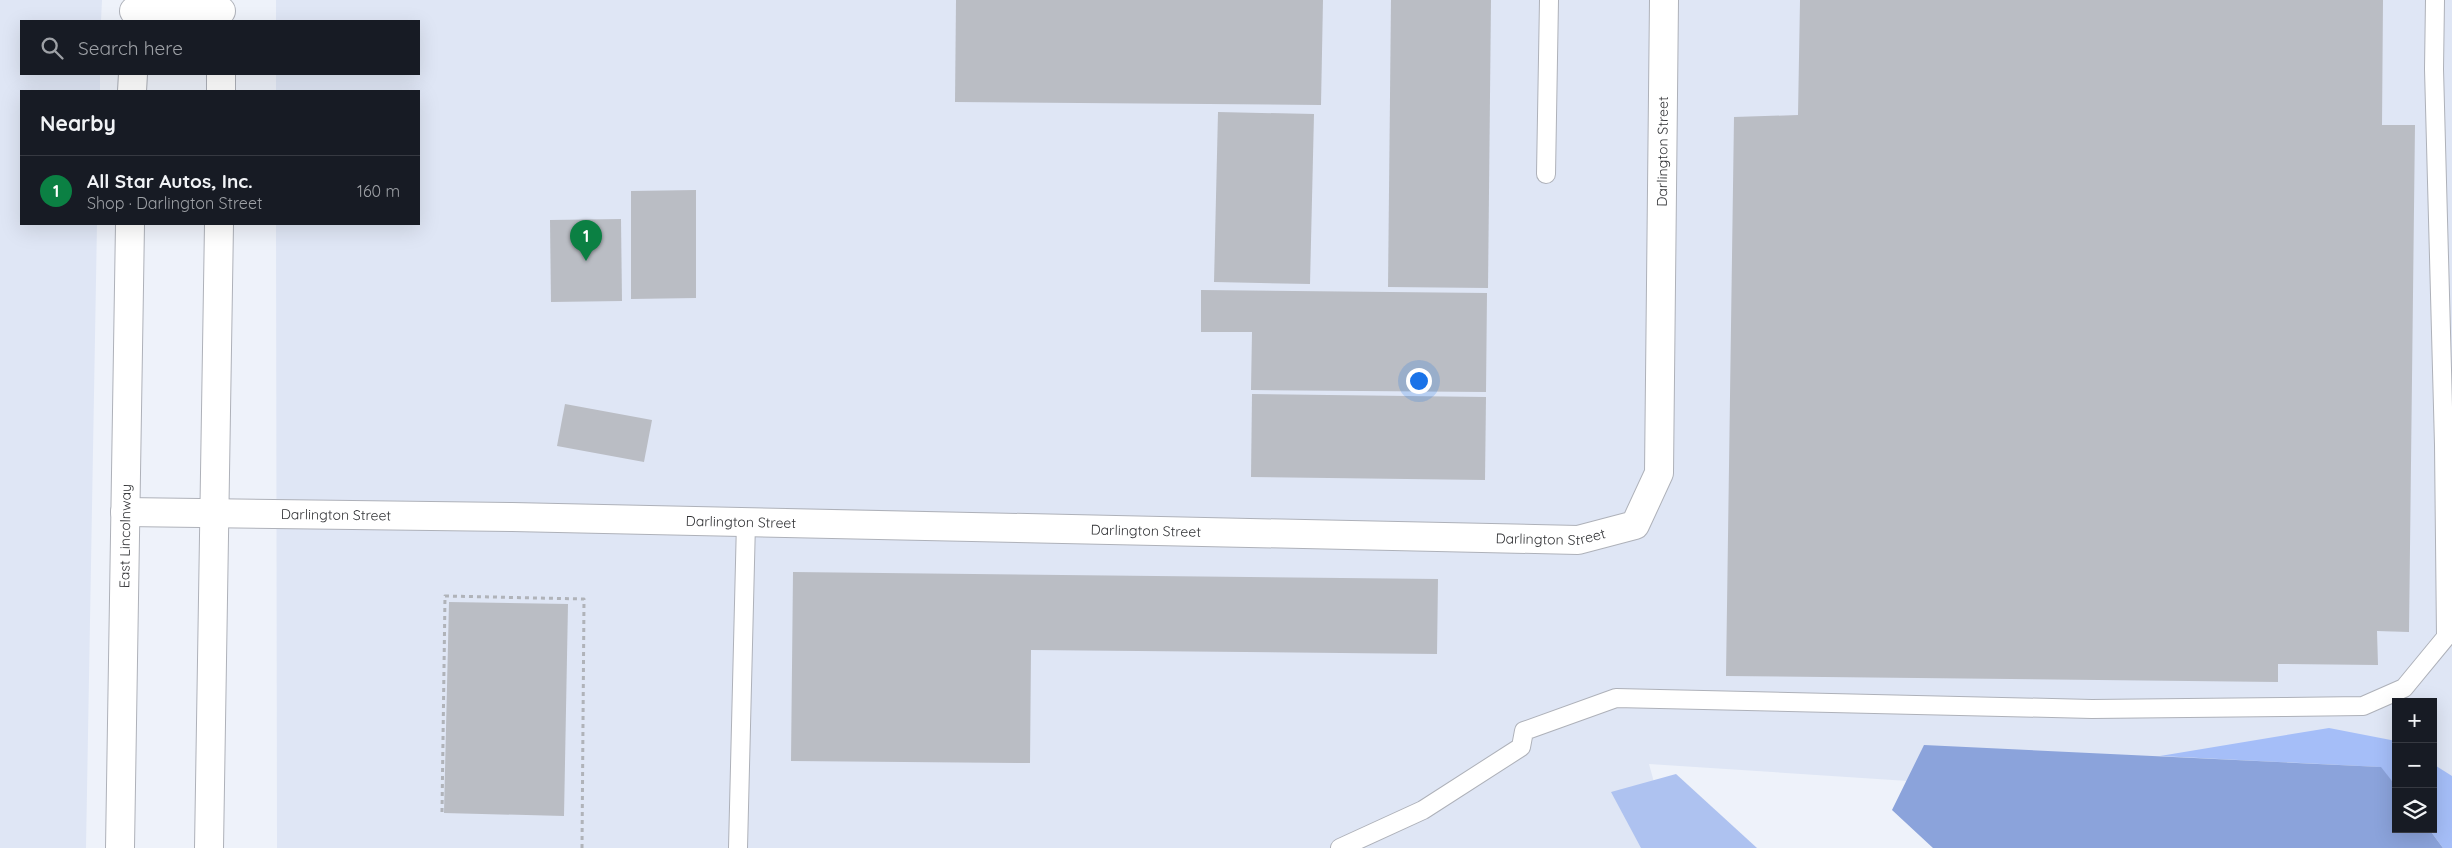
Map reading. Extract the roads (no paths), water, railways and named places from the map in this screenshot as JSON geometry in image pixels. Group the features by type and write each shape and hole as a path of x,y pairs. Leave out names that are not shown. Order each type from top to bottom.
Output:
{"street":[{"name":"Darlington Street","path":"125,512 746,522 1578,540 1635,525 1659,474 1664,0"},
{"path":"134,11 221,11"},
{"path":"132,90 133,75"},
{"path":"221,75 221,90"},
{"name":"East Lincolnway","path":"120,848 130,225"},
{"path":"209,848 219,225"}],"lane":[{"path":"1546,174 1549,0"},
{"path":"1340,848 1423,810 1521,747 1524,731 1616,698 2092,709 2362,706 2404,688 2446,637 2444,445 2434,69 2435,0"},
{"path":"738,848 746,522"}],"place":[{"name":"All Star Autos, Inc.","path":"586,261"}]}
